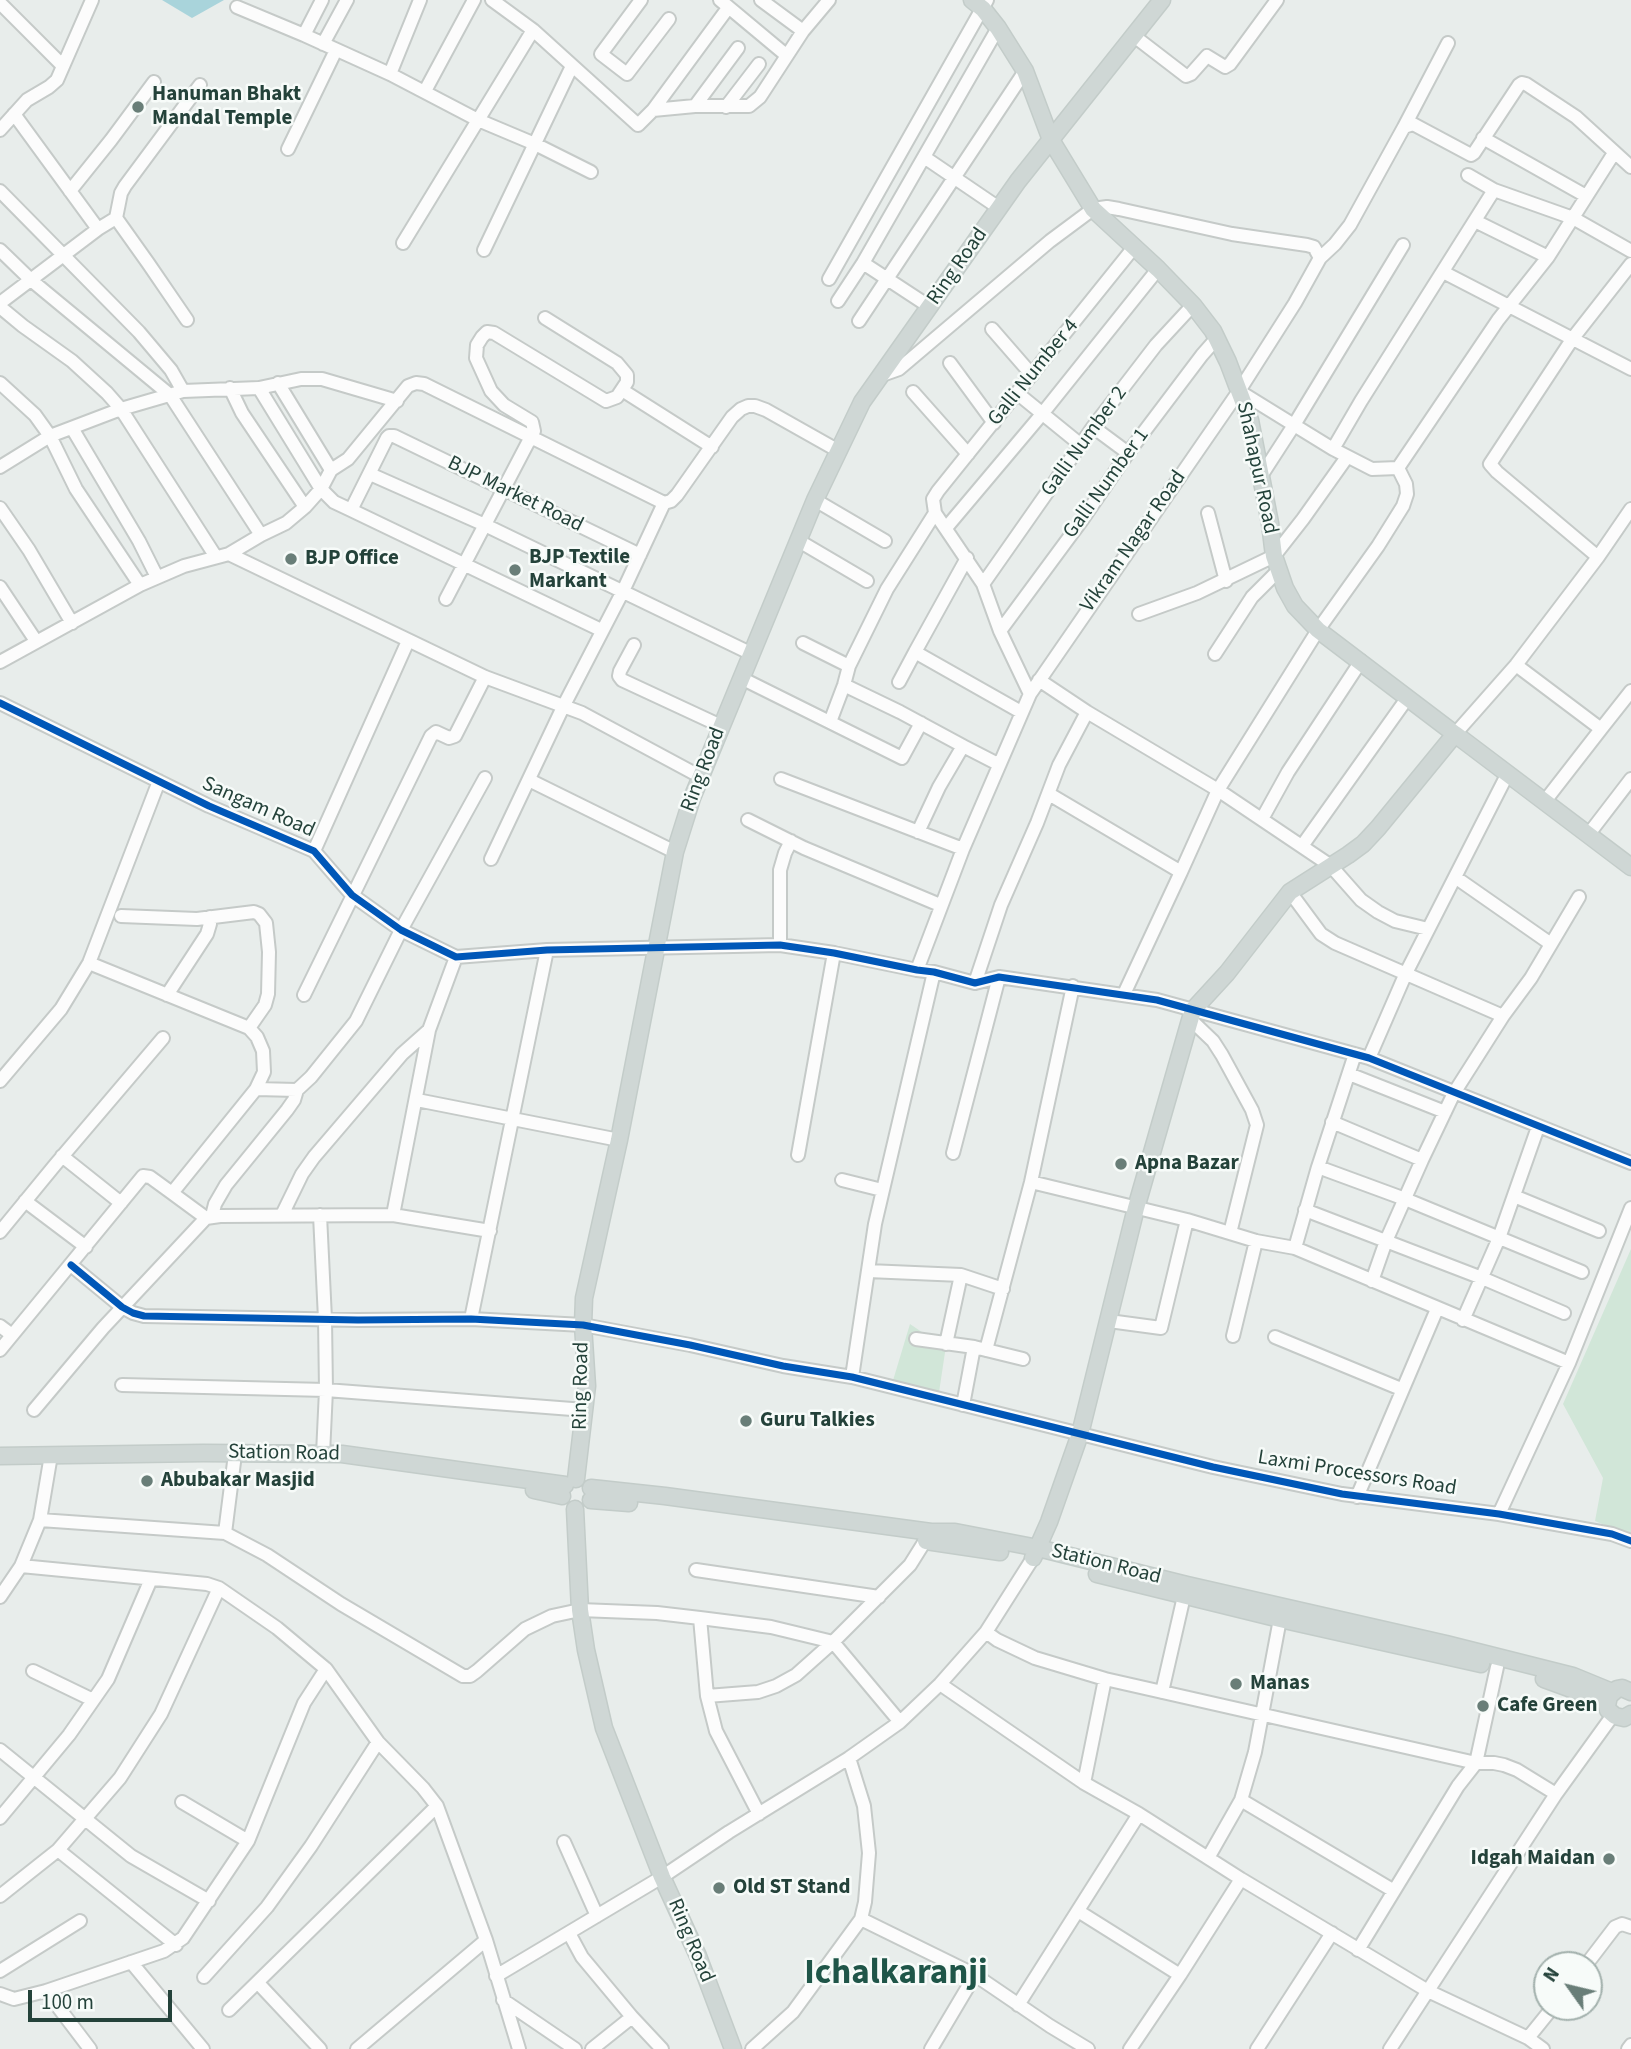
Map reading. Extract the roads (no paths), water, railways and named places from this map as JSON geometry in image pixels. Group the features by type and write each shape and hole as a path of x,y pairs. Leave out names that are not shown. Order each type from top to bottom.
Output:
{"main road":[{"name":"Ring Road","path":"568,1487 585,1410 587,1386 584,1298 619,1140 675,852 721,726 815,500 862,402 1018,181 1162,0"},
{"name":"Shahapur Road","path":"981,3 1025,71 1051,140 1093,209 1135,246 1193,304 1217,338 1250,420 1276,563 1285,589 1295,606 1318,630 1631,867"},
{"path":"1035,1553 1049,1522 1080,1434 1136,1208 1191,1015 1290,892 1356,849 1378,828 1455,734"},
{"name":"Station Road","path":"0,1455 344,1464 541,1491 568,1487"},
{"name":"Station Road","path":"0,1463 50,1458 359,1455 568,1487"},
{"path":"582,1480 591,1494 581,1508 569,1507 568,1487 582,1480"},
{"name":"Station Road","path":"591,1494 665,1496 1035,1553 1446,1644 1573,1676 1623,1703"},
{"name":"Ring Road","path":"575,1509 580,1611 604,1728 662,1877 698,1956 727,2046"},
{"name":"Station Road","path":"1035,1553 1184,1596 1497,1667 1623,1703"}],"street":[{"path":"0,130 27,100 53,85 92,0"},
{"path":"304,35 322,0"},
{"path":"323,44 347,0"},
{"path":"390,74 420,0"},
{"path":"425,91 474,0"},
{"path":"641,0 601,54 626,74 669,19"},
{"path":"761,0 803,31"},
{"path":"653,110 695,106 748,106 760,97 803,31 830,0"},
{"path":"1134,36 1186,76 1207,56 1222,66 1227,66 1277,0"},
{"path":"0,3 63,66"},
{"path":"501,3 638,125 653,110 724,4 742,16 786,55"},
{"path":"829,279 981,3"},
{"path":"237,7 390,74 478,120 591,172"},
{"path":"838,301 863,263 999,28"},
{"path":"403,243 533,30"},
{"name":"Vikram Nagar Road","path":"917,970 962,849 1030,694 1239,391 1320,258 1350,225 1448,43"},
{"path":"695,106 738,48"},
{"path":"288,149 337,50"},
{"path":"726,107 759,64"},
{"path":"484,250 572,66"},
{"path":"859,321 1025,71"},
{"path":"70,191 154,82"},
{"path":"1404,127 1413,124 1471,155 1519,85 1526,83 1576,117 1631,167"},
{"path":"187,320 116,218 125,186 201,85"},
{"path":"0,114 14,114"},
{"path":"14,114 98,229"},
{"path":"1483,138 1586,196"},
{"path":"1398,468 1507,307 1548,257 1614,153"},
{"path":"924,157 999,208"},
{"path":"1468,175 1494,190 1573,218 1631,251"},
{"path":"1333,449 1494,190"},
{"path":"0,191 154,348 172,370 183,391"},
{"path":"882,375 899,369 1093,209 1119,209 1232,234 1307,245 1314,247 1320,258"},
{"path":"116,218 1,300 23,326 72,361 121,409 223,556 485,677 582,713 701,777"},
{"path":"1475,221 1548,257"},
{"name":"Galli Number 4","path":"935,513 933,499 938,491 1135,246"},
{"path":"1261,476 1403,246"},
{"path":"0,250 170,395 261,536"},
{"path":"863,263 930,307"},
{"path":"1598,557 1490,464 1573,338 1631,264"},
{"path":"946,528 1158,269"},
{"path":"1443,272 1631,369"},
{"name":"Galli Number 2","path":"984,584 1093,427 1156,345 1193,304"},
{"path":"446,599 534,426 532,422 504,405 487,384 476,358 477,345 487,332 494,333 601,399 611,401 622,390 627,375 624,369 545,318"},
{"path":"992,329 1032,375"},
{"name":"Galli Number 1","path":"1000,631 1128,453 1217,338"},
{"path":"950,363 994,423"},
{"path":"0,467 50,436 121,409 183,391 259,388 301,379 322,379 397,401"},
{"path":"0,383 36,415 50,436 76,489 140,585"},
{"path":"278,383 331,470"},
{"path":"2,657 72,623 140,585 184,566 223,556 286,523 321,489 331,470 348,459 408,386 416,383 424,384 664,503 677,495 741,408 755,406 766,410 837,450"},
{"path":"230,388 242,413 305,507"},
{"path":"259,388 321,489 334,502 601,630"},
{"path":"622,390 712,447"},
{"path":"1239,391 1347,457 1372,469 1398,468"},
{"path":"913,392 968,454"},
{"path":"1017,393 1081,445"},
{"path":"1093,427 1128,453"},
{"path":"72,428 139,541 157,577"},
{"name":"BJP Market Road","path":"370,474 389,436 394,436 640,555"},
{"path":"1215,654 1347,457"},
{"path":"1124,995 1218,790 1318,630 1403,506 1407,494 1406,484 1398,468"},
{"path":"351,510 370,474 485,525 752,654"},
{"path":"815,500 885,541"},
{"path":"491,859 664,503"},
{"path":"0,508 29,550 72,623"},
{"path":"1455,734 1516,665 1631,509"},
{"path":"830,722 849,666 887,589 935,513 984,584 1000,631 1030,694"},
{"path":"1208,513 1226,581"},
{"path":"799,541 867,581"},
{"path":"899,682 967,558"},
{"path":"1139,614 1276,563"},
{"path":"0,587 36,641"},
{"path":"314,851 408,640"},
{"path":"803,643 849,666"},
{"path":"634,645 620,671 622,680 721,726"},
{"path":"915,652 1021,712"},
{"path":"1262,820 1288,772 1361,661"},
{"path":"1516,665 1601,729"},
{"path":"303,995 431,736 436,732 449,738 455,736 485,677"},
{"path":"741,678 902,758 921,723"},
{"path":"1039,680 1087,712 1218,790 1302,846 1331,866 1361,900 1378,912 1404,924 1428,929"},
{"path":"844,685 998,764"},
{"path":"1545,801 1631,691"},
{"path":"1302,846 1408,697"},
{"name":"Sangam Road","path":"0,703 209,806 314,851 352,895 401,930 456,957"},
{"path":"975,983 1001,905 1059,765 1087,712"},
{"path":"918,832 939,787 963,746"},
{"path":"1369,1058 1406,973 1507,775"},
{"path":"34,1410 122,1307 209,1217 226,1185 287,1111 294,1100 296,1090 311,1077 356,1021 401,930 485,778"},
{"path":"781,779 962,849"},
{"path":"1588,835 1631,779"},
{"path":"529,780 675,852"},
{"path":"0,1081 61,1009 89,963 159,781"},
{"path":"1049,794 1181,872"},
{"path":"748,820 940,905"},
{"path":"780,945 780,870 791,841"},
{"path":"1455,877 1552,944"},
{"path":"1290,892 1321,934 1335,943 1503,1016"},
{"path":"1372,1281 1386,1241 1454,1093 1503,1016 1531,978 1579,897"},
{"path":"121,916 197,919 254,912 259,914 267,923 268,994 265,1005 249,1028"},
{"path":"167,995 206,934 210,917"},
{"path":"393,1214 429,1030 456,957 547,950 780,945 934,972 975,983 999,976 1157,1000 1191,1015 1369,1058 1631,1163"},
{"path":"471,1319 547,950"},
{"path":"798,1155 834,953"},
{"path":"89,963 249,1028 257,1037 263,1051 264,1072 256,1089 172,1193"},
{"path":"852,1377 882,1190 934,972"},
{"path":"953,1153 999,976"},
{"path":"963,1405 980,1349 1003,1289 1031,1182 1073,986"},
{"path":"1191,1015 1213,1041 1252,1110 1257,1125 1230,1233"},
{"path":"282,1215 302,1174 314,1157 402,1054 429,1030"},
{"path":"0,1232 163,1038"},
{"path":"1295,1248 1355,1054"},
{"path":"1349,1074 1445,1112"},
{"path":"256,1089 296,1090"},
{"path":"416,1100 619,1140"},
{"path":"1332,1122 1422,1160"},
{"path":"1464,1320 1499,1238 1538,1127"},
{"path":"62,1156 121,1203"},
{"path":"1318,1167 1405,1199 1582,1272"},
{"path":"0,1350 143,1176 150,1177 209,1217 393,1214 490,1231"},
{"path":"842,1180 882,1190"},
{"path":"1031,1182 1187,1220 1256,1241 1295,1248 1569,1363"},
{"path":"1514,1196 1599,1231"},
{"path":"25,1201 86,1247"},
{"path":"1499,1514 1569,1363 1631,1208"},
{"path":"1306,1210 1482,1278 1564,1313"},
{"path":"320,1215 326,1390 323,1454"},
{"path":"1109,1321 1161,1328 1187,1220"},
{"path":"1233,1336 1256,1241"},
{"path":"71,1265 122,1307"},
{"path":"868,1270 961,1275 1003,1289"},
{"path":"946,1344 961,1275"},
{"name":"Laxmi Processors Road","path":"122,1307 144,1316 325,1320 471,1319 583,1325 783,1366 852,1377 1213,1467 1357,1497 1499,1514 1612,1534 1631,1541"},
{"path":"1357,1497 1437,1309"},
{"path":"0,1325 12,1335"},
{"path":"1275,1337 1401,1389"},
{"path":"916,1339 1023,1359"},
{"path":"122,1385 326,1390 585,1410"},
{"path":"0,1597 21,1566 40,1520 50,1458"},
{"path":"225,1533 234,1462"},
{"path":"40,1520 225,1533 267,1555 463,1676 470,1676 477,1671 525,1629 552,1616 580,1611 700,1618 771,1628 833,1642 900,1722"},
{"path":"707,1696 758,1692 796,1675 909,1566 928,1536"},
{"path":"496,1976 662,1877 849,1758 900,1722 940,1684 986,1632 1035,1553"},
{"path":"21,1566 207,1584 219,1588 277,1628 326,1669 378,1742 437,1806 486,1940 515,2047"},
{"path":"696,1570 879,1597"},
{"path":"0,1818 69,1735 108,1679 151,1579"},
{"path":"0,1896 58,1850 120,1778 161,1714 219,1588"},
{"path":"1163,1692 1184,1596"},
{"path":"700,1618 707,1696 716,1731 759,1814"},
{"path":"1208,1858 1241,1800 1255,1752 1280,1619"},
{"path":"986,1632 1035,1658 1105,1679 1476,1763 1504,1765 1556,1794"},
{"path":"1359,1950 1458,1786 1476,1763 1497,1667"},
{"path":"0,1994 14,1998 46,1991 176,1945 248,1841 304,1703 326,1669"},
{"path":"33,1671 93,1700"},
{"path":"1084,1783 1105,1679"},
{"path":"940,1684 1084,1783 1241,1879 1428,1991 1528,2038 1543,2049"},
{"path":"1391,2049 1556,1794 1623,1703"},
{"path":"204,1977 267,1907 311,1846 378,1742"},
{"path":"0,1751 131,1856 209,1901"},
{"path":"752,2049 793,2012 861,1919 869,1853 864,1806 849,1758"},
{"path":"1241,1800 1394,1891"},
{"path":"182,1802 248,1841"},
{"path":"229,2010 437,1806"},
{"path":"1018,2005 1139,1815"},
{"path":"564,1842 597,1916"},
{"path":"58,1850 176,1945"},
{"path":"1130,2049 1241,1879"},
{"path":"1078,1911 1180,1975"},
{"path":"861,1919 975,1975 1088,2049"},
{"path":"0,1971 80,1921"},
{"path":"1597,1951 1615,1927 1622,1924 1631,1927"},
{"path":"569,1933 582,1957 662,2049"},
{"path":"1257,2049 1332,1933"},
{"path":"358,2049 486,1940"},
{"path":"131,1962 203,2049"},
{"path":"931,2049 975,1975"},
{"path":"258,1983 320,2049"},
{"path":"46,1991 90,2049"},
{"path":"503,1999 575,2049"},
{"path":"592,2049 632,2017"},
{"path":"1528,2038 1542,2021"},
{"path":"1628,2049 1631,2045"}],"water":[{"path":"162,0 224,0 192,18"}],"place":[{"name":"Hanuman Bhakt Mandal Temple","path":"138,107"},
{"name":"BJP Office","path":"291,559"},
{"name":"BJP Textile Markant","path":"515,570"},
{"name":"Apna Bazar","path":"1121,1164"},
{"name":"Guru Talkies","path":"746,1421"},
{"name":"Abubakar Masjid","path":"147,1481"},
{"name":"Manas","path":"1236,1684"},
{"name":"Cafe Green","path":"1483,1706"},
{"name":"Idgah Maidan","path":"1609,1859"},
{"name":"Old ST Stand","path":"719,1888"}],"district":[{"name":"Ichalkaranji","path":"896,1975"}]}
